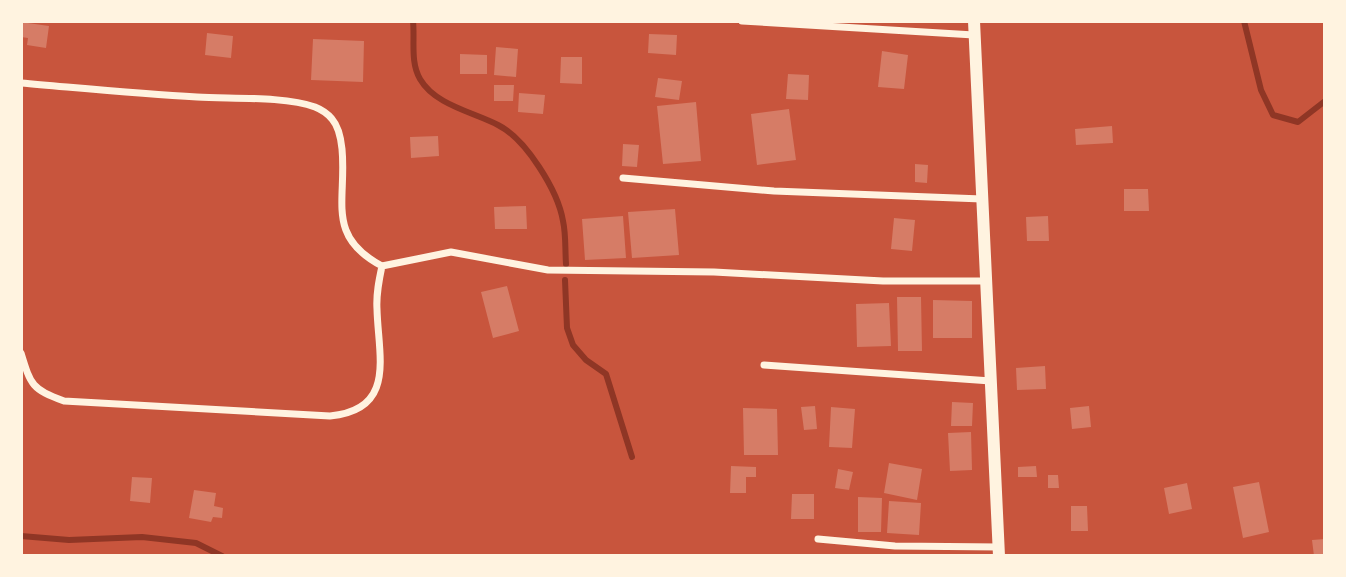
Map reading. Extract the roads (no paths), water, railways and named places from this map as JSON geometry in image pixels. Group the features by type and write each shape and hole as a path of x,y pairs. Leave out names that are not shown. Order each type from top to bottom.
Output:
{"street":[{"path":"742,21 974,35"},
{"path":"818,539 999,552 974,21"},
{"path":"21,83 178,96 282,101 314,107 331,117 338,129 342,151 342,211 348,235 361,254 382,265 451,252 548,270 714,272 883,281 986,281"},
{"path":"623,178 774,191 982,199"},
{"path":"21,353 28,374 38,391 64,401 343,415 364,406 380,377 382,364 377,307 382,265"},
{"path":"764,365 991,381"}],"waterway":[{"path":"413,21 415,65 427,88 445,102 509,132 530,154 548,181 563,221 566,264"},
{"path":"1244,21 1261,90 1273,115 1298,122 1325,101"},
{"path":"565,280 567,328 573,345 586,360 606,374 632,457"},
{"path":"21,536 69,540 142,537 196,543 222,556"}]}
